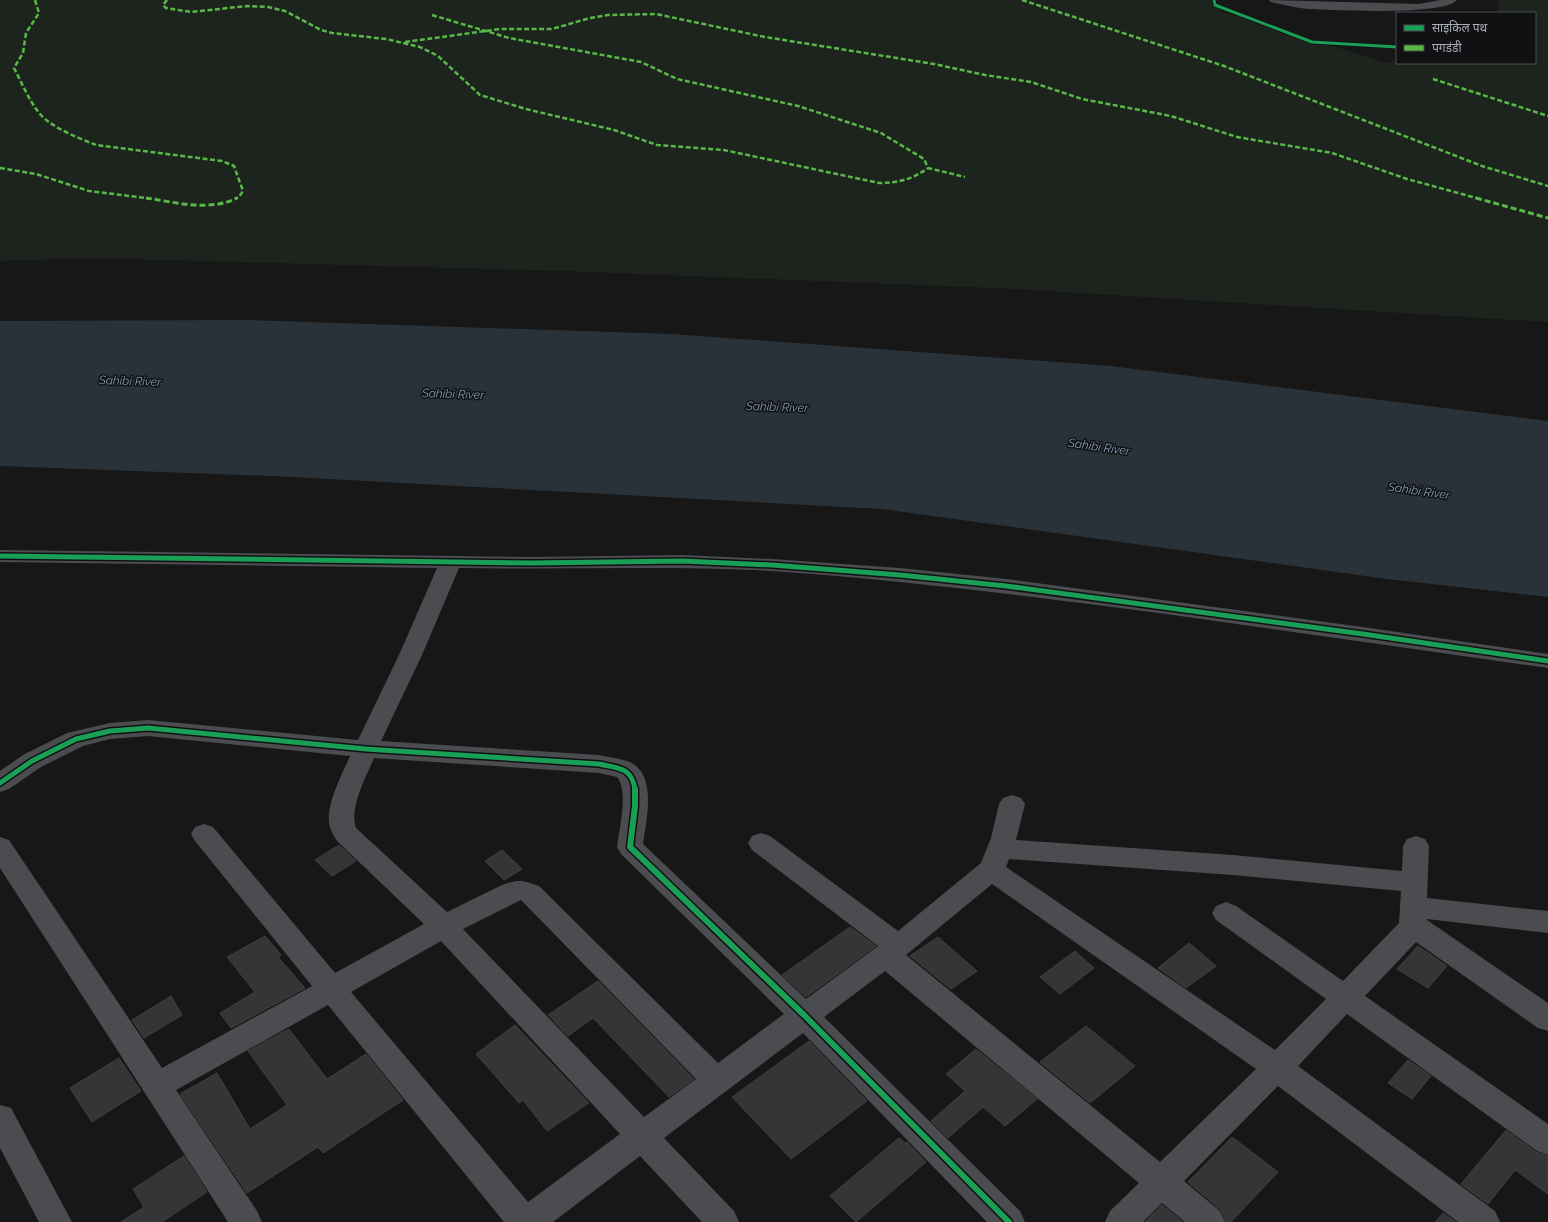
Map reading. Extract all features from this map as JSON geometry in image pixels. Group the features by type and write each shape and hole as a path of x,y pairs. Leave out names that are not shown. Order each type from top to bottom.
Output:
{"street":[{"path":"1275,0 1303,3 1419,7 1439,4 1451,0"},
{"path":"0,556 533,563 682,561 772,565 900,574 1006,586 1363,634 1548,661"},
{"path":"451,561 422,630 366,749 347,795 342,812 341,823 346,834 444,926 723,1222"},
{"path":"0,783 32,760 76,739 110,730 148,728 366,749 599,764 620,768 632,777 635,798 630,847 804,1015 1009,1222"},
{"path":"204,834 525,1222 892,950 996,859 1012,804"},
{"path":"761,843 892,950 1209,1222"},
{"path":"1121,1222 1277,1068 1405,936 1414,905 1416,846"},
{"path":"0,847 246,1222"},
{"path":"996,859 1232,865 1414,905 1548,922"},
{"path":"996,859 1484,1222"},
{"path":"157,1086 444,926 511,892 521,890 530,893 716,1080"},
{"path":"1414,905 1548,1019"},
{"path":"1226,912 1548,1141"},
{"path":"0,1118 56,1222"}],"shaded area":[{"path":"0,0 1215,0 1220,11 1387,63 1396,59 1396,64 1536,64 1536,12 1499,12 1498,0 1548,0 1548,322 1016,289 566,271 89,258 0,261"}],"water":[{"name":"Sahibi River","path":"249,320 672,334 1111,366 1548,421 1548,597 1387,579 882,509 273,476 0,466 0,321"}],"building":[{"path":"339,845 356,861 332,876 315,860"},
{"path":"502,850 522,869 504,880 485,861"},
{"path":"850,927 876,946 806,997 782,975"},
{"path":"265,936 281,955 278,957 305,988 231,1028 220,1013 255,992 227,957"},
{"path":"938,937 977,971 951,989 910,956"},
{"path":"1189,943 1216,966 1186,988 1158,968"},
{"path":"1418,946 1447,966 1428,988 1397,969"},
{"path":"1075,951 1094,968 1060,994 1040,977"},
{"path":"598,981 694,1079 669,1097 593,1018 568,1036 548,1015"},
{"path":"171,996 182,1015 144,1038 132,1020"},
{"path":"515,1025 589,1103 547,1131 523,1100 519,1103 476,1054"},
{"path":"1086,1026 1135,1066 1090,1103 1040,1062"},
{"path":"289,1029 327,1079 366,1054 403,1100 323,1153 318,1147 247,1193 180,1094 217,1073 250,1129 287,1105 248,1051"},
{"path":"809,1041 867,1101 791,1159 732,1097"},
{"path":"976,1049 1037,1099 1005,1126 983,1107 948,1138 931,1121 965,1091 946,1074"},
{"path":"119,1058 141,1091 92,1122 70,1088"},
{"path":"1408,1060 1431,1076 1412,1099 1388,1083"},
{"path":"1506,1130 1536,1152 1548,1156 1548,1194 1515,1170 1488,1204 1461,1184"},
{"path":"1232,1137 1278,1172 1231,1222 1226,1222 1221,1210 1188,1182"},
{"path":"899,1138 905,1143 907,1142 926,1162 856,1222 830,1196"},
{"path":"184,1156 207,1192 162,1222 121,1222 144,1207 133,1189"},
{"path":"1162,1205 1183,1222 1145,1222"},
{"path":"1443,1213 1456,1222 1435,1222"}],"marked path":[{"path":"0,168 36,174 89,191 199,205 223,203 233,200 239,197 243,191 234,166 222,161 96,145 78,138 47,121 39,113 14,68 23,53 26,33 39,13 35,0"},
{"path":"167,0 163,5 166,8 191,12 247,6 268,7 285,11 321,30 332,33 386,39 420,47 438,56 480,95 526,109 614,130 657,145 724,150 879,183 899,182 917,176 928,168"},
{"path":"1022,0 1224,66 1482,166 1548,186"},
{"path":"405,42 500,29 552,29 590,18 608,15 656,14 765,37 934,64 985,75 1031,82 1082,99 1171,116 1237,137 1332,153 1407,179 1548,218"},
{"path":"432,15 509,38 641,62 677,79 798,106 881,133 924,159 928,168 965,177"},
{"path":"1433,79 1548,116"}],"cycle path":[{"path":"1214,0 1215,5 1312,42 1396,47"},
{"path":"0,556 533,563 682,561 772,565 900,575 1006,586 1363,634 1548,661"},
{"path":"0,783 32,761 76,739 110,731 148,728 366,749 599,764 623,769 631,777 635,795 634,818 630,847 804,1015 1009,1222"}]}
